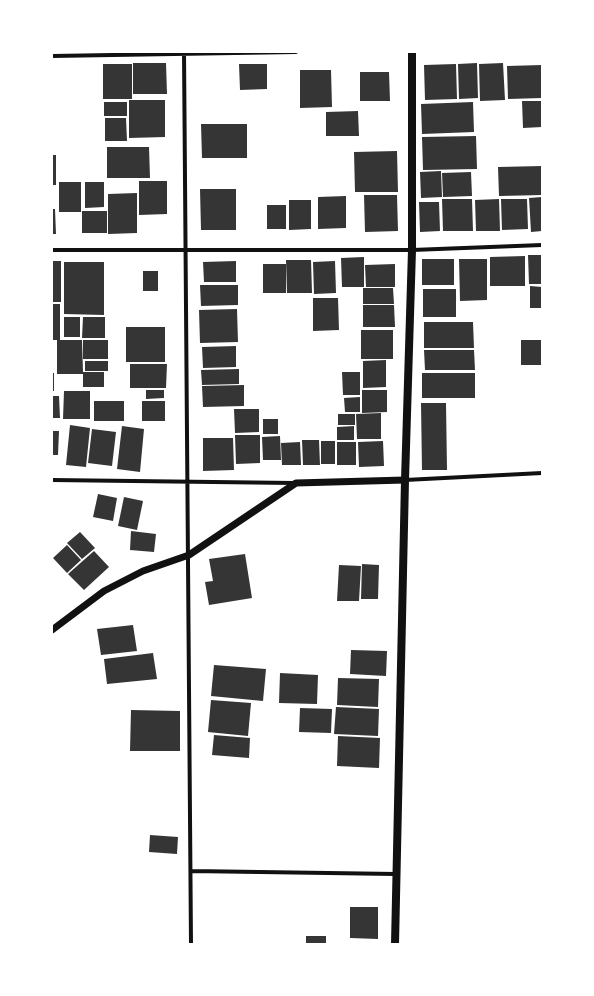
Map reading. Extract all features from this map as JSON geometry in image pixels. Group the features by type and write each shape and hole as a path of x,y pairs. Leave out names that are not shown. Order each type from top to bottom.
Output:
{"main road":[{"path":"395,944 412,250 412,52"}],"street":[{"path":"52,56 296,52"},
{"path":"184,53 191,944"},
{"path":"52,250 412,250 542,245"},
{"path":"52,480 296,484 542,473"},
{"path":"52,630 104,591 143,571 188,555 296,484"},
{"path":"191,872 396,874"}],"building":[{"path":"133,63 166,63 167,94 133,94"},
{"path":"477,63 478,98 459,99 458,64"},
{"path":"503,63 505,100 480,101 479,64"},
{"path":"103,64 132,64 132,99 103,99"},
{"path":"239,64 267,64 267,89 240,90"},
{"path":"456,64 457,99 425,100 424,65"},
{"path":"542,65 542,98 508,99 507,66"},
{"path":"300,70 331,70 332,107 300,108"},
{"path":"360,72 389,72 390,101 360,101"},
{"path":"129,100 165,100 165,137 129,138"},
{"path":"522,101 542,101 542,127 523,128"},
{"path":"104,102 127,102 127,116 104,116"},
{"path":"473,102 474,132 422,134 421,104"},
{"path":"358,111 359,136 326,136 326,112"},
{"path":"105,118 126,118 127,141 105,141"},
{"path":"201,124 247,124 247,158 202,158"},
{"path":"476,136 477,169 423,170 422,137"},
{"path":"107,147 149,147 150,178 107,178"},
{"path":"397,151 398,192 355,192 354,152"},
{"path":"52,155 56,155 56,185 52,185"},
{"path":"542,166 542,195 499,196 498,167"},
{"path":"441,171 442,197 421,198 420,172"},
{"path":"471,172 472,196 443,197 442,173"},
{"path":"139,181 167,181 167,214 139,215"},
{"path":"59,182 81,182 81,212 59,212"},
{"path":"85,182 104,182 104,207 85,208"},
{"path":"200,189 236,189 236,230 201,230"},
{"path":"137,193 137,233 108,234 108,194"},
{"path":"364,195 397,195 398,231 365,232"},
{"path":"346,196 346,228 318,229 318,197"},
{"path":"542,197 542,231 531,232 529,198"},
{"path":"442,199 472,199 473,231 443,231"},
{"path":"499,199 500,231 476,231 475,200"},
{"path":"501,199 527,199 528,229 502,230"},
{"path":"289,200 311,200 311,229 289,230"},
{"path":"419,202 439,202 440,231 420,232"},
{"path":"267,205 286,205 286,229 267,229"},
{"path":"52,209 55,209 56,234 52,234"},
{"path":"82,211 107,211 107,233 82,233"},
{"path":"528,255 542,255 542,284 529,284"},
{"path":"525,256 525,286 490,286 490,257"},
{"path":"364,257 364,287 342,287 341,258"},
{"path":"422,259 454,259 454,285 422,285"},
{"path":"459,259 487,259 487,300 460,301"},
{"path":"286,260 311,260 312,293 287,293"},
{"path":"52,261 61,261 61,302 52,302"},
{"path":"236,261 236,282 204,282 203,262"},
{"path":"335,261 336,293 314,294 313,262"},
{"path":"64,262 104,262 104,315 64,314"},
{"path":"263,264 286,264 286,293 263,293"},
{"path":"395,264 395,287 366,287 365,265"},
{"path":"143,271 158,271 158,291 143,291"},
{"path":"200,285 238,285 238,305 201,306"},
{"path":"530,286 542,287 542,308 530,308"},
{"path":"363,288 393,288 394,304 363,304"},
{"path":"423,289 456,289 456,317 423,317"},
{"path":"313,298 338,298 339,330 313,331"},
{"path":"52,304 60,304 60,340 82,340 83,372 104,372 104,387 83,387 83,374 57,374 57,340 52,340"},
{"path":"363,305 394,305 395,327 363,327"},
{"path":"237,309 238,342 200,343 199,310"},
{"path":"64,317 80,317 80,337 64,337"},
{"path":"83,317 105,317 105,338 82,338"},
{"path":"424,322 473,322 474,348 424,348"},
{"path":"126,327 165,327 165,362 126,362"},
{"path":"361,330 393,330 393,359 361,359"},
{"path":"83,340 108,340 108,359 83,359"},
{"path":"521,340 542,340 542,365 521,365"},
{"path":"236,346 236,367 203,368 202,347"},
{"path":"424,350 474,350 475,370 425,370"},
{"path":"386,360 386,387 363,388 363,361"},
{"path":"85,361 108,361 108,371 85,371"},
{"path":"130,364 167,364 166,388 130,388"},
{"path":"239,369 239,384 202,385 201,370"},
{"path":"342,372 360,372 360,395 343,395"},
{"path":"52,373 54,373 54,391 52,391"},
{"path":"422,373 475,373 475,398 422,398"},
{"path":"244,385 244,406 203,407 202,386"},
{"path":"146,390 164,390 164,398 146,399"},
{"path":"362,390 387,390 387,412 362,413"},
{"path":"64,391 90,391 90,419 63,419"},
{"path":"52,396 59,396 60,418 52,418"},
{"path":"360,397 360,412 345,412 344,398"},
{"path":"94,401 124,401 124,421 94,421"},
{"path":"142,401 165,401 165,421 142,421"},
{"path":"421,403 446,403 447,470 422,470"},
{"path":"234,409 259,409 259,432 235,433"},
{"path":"381,413 381,439 357,439 356,414"},
{"path":"338,414 355,414 355,425 338,425"},
{"path":"263,419 278,419 278,434 263,434"},
{"path":"70,425 90,428 86,467 66,465"},
{"path":"122,426 144,429 140,472 117,469"},
{"path":"354,426 354,440 337,440 337,427"},
{"path":"92,429 116,432 112,466 88,463"},
{"path":"52,431 59,431 58,455 52,455"},
{"path":"235,435 260,435 260,463 236,464"},
{"path":"280,436 281,460 263,460 262,437"},
{"path":"203,438 233,438 234,470 203,471"},
{"path":"302,440 319,440 320,465 303,465"},
{"path":"321,441 335,441 335,464 321,464"},
{"path":"383,441 384,466 359,467 358,442"},
{"path":"300,442 301,465 282,465 281,443"},
{"path":"337,442 356,442 356,465 337,465"},
{"path":"98,494 117,498 113,521 93,517"},
{"path":"124,497 143,501 137,530 118,526"},
{"path":"131,531 156,534 154,552 130,550"},
{"path":"80,532 95,548 82,559 67,543"},
{"path":"67,545 81,560 67,573 53,558"},
{"path":"94,551 109,567 84,590 68,574"},
{"path":"245,554 252,598 209,605 205,582 213,581 209,559"},
{"path":"362,564 379,565 378,599 361,599"},
{"path":"339,565 361,566 359,601 337,601"},
{"path":"133,625 137,651 101,655 97,629"},
{"path":"351,650 387,651 386,676 350,674"},
{"path":"153,653 157,679 107,684 104,659"},
{"path":"214,665 266,669 263,701 211,696"},
{"path":"280,673 318,675 317,704 279,703"},
{"path":"338,678 379,679 378,707 337,705"},
{"path":"211,700 251,703 248,736 208,732"},
{"path":"336,707 379,709 378,736 334,734"},
{"path":"300,708 332,709 331,733 299,732"},
{"path":"131,710 180,711 180,751 130,751"},
{"path":"214,735 250,738 249,758 212,755"},
{"path":"338,736 380,738 379,768 337,766"},
{"path":"150,835 178,837 177,854 149,852"},
{"path":"350,907 378,907 378,939 350,938"},
{"path":"306,936 326,936 326,944 306,944"}]}
